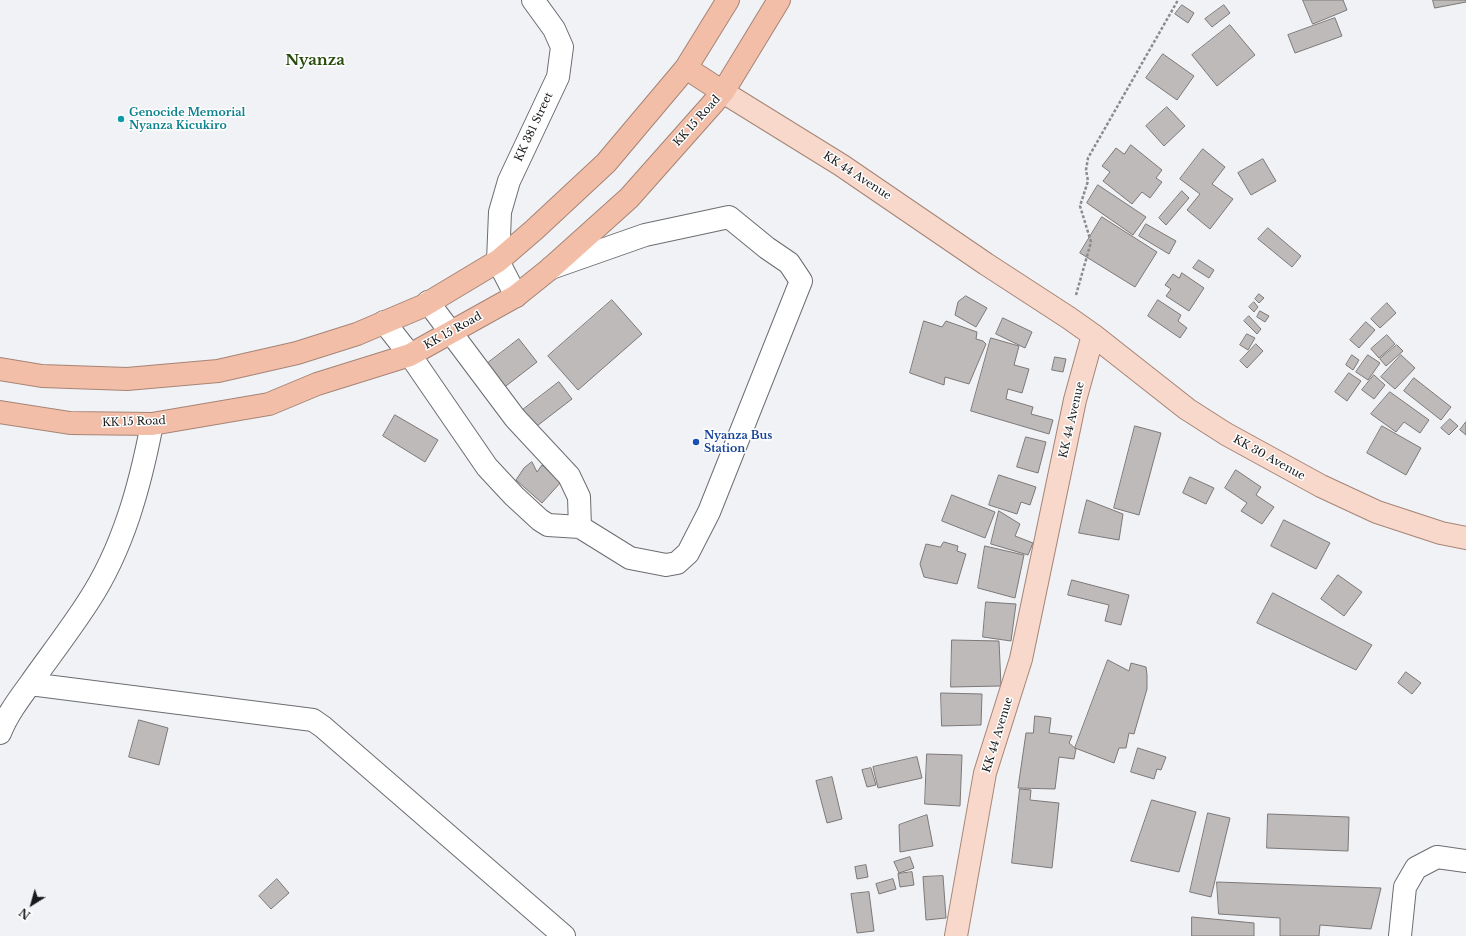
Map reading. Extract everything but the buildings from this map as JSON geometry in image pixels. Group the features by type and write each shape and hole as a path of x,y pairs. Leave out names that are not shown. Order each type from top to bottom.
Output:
{"highway":[{"path":"0,369 42,376 127,379 218,371 297,353 357,334 423,306 498,261 606,164 686,68 728,0"},
{"name":"KK 15 Road","path":"0,412 70,423 152,424 269,404 317,384 410,355 516,296 551,268 629,198 723,92 779,0"},
{"path":"686,68 723,92"}],"main road":[{"name":"KK 44 Avenue","path":"723,92 841,165 1093,335 1075,400 1021,659 986,773 956,936"},
{"name":"KK 30 Avenue","path":"1093,335 1186,409 1226,434 1320,486 1377,512 1441,533 1466,538"}],"street":[{"name":"KK 381 Street","path":"498,261 500,212 509,181 558,77 562,47 554,29 533,0"},
{"path":"384,322 410,355 487,467 514,496 548,525 580,527 630,558 666,565 677,563 688,553 708,512 801,281 789,262 768,248 729,217 645,235 551,268"},
{"path":"498,261 516,296"},
{"path":"428,302 515,418 569,476 579,497 580,527"},
{"path":"0,733 13,708 89,602 112,557 128,519 143,468 152,424"},
{"path":"30,684 313,720 324,727 564,936"},
{"path":"1400,936 1405,887 1416,868 1437,857 1466,860"}],"path":[{"path":"1069,318 1091,242 1080,206 1088,181 1086,170 1088,158 1178,0"}],"place":[{"name":"Genocide Memorial Nyanza Kicukiro","path":"121,119"},
{"name":"Nyanza Bus Station","path":"696,442"}],"district":[{"name":"Nyanza","path":"315,61"}]}
